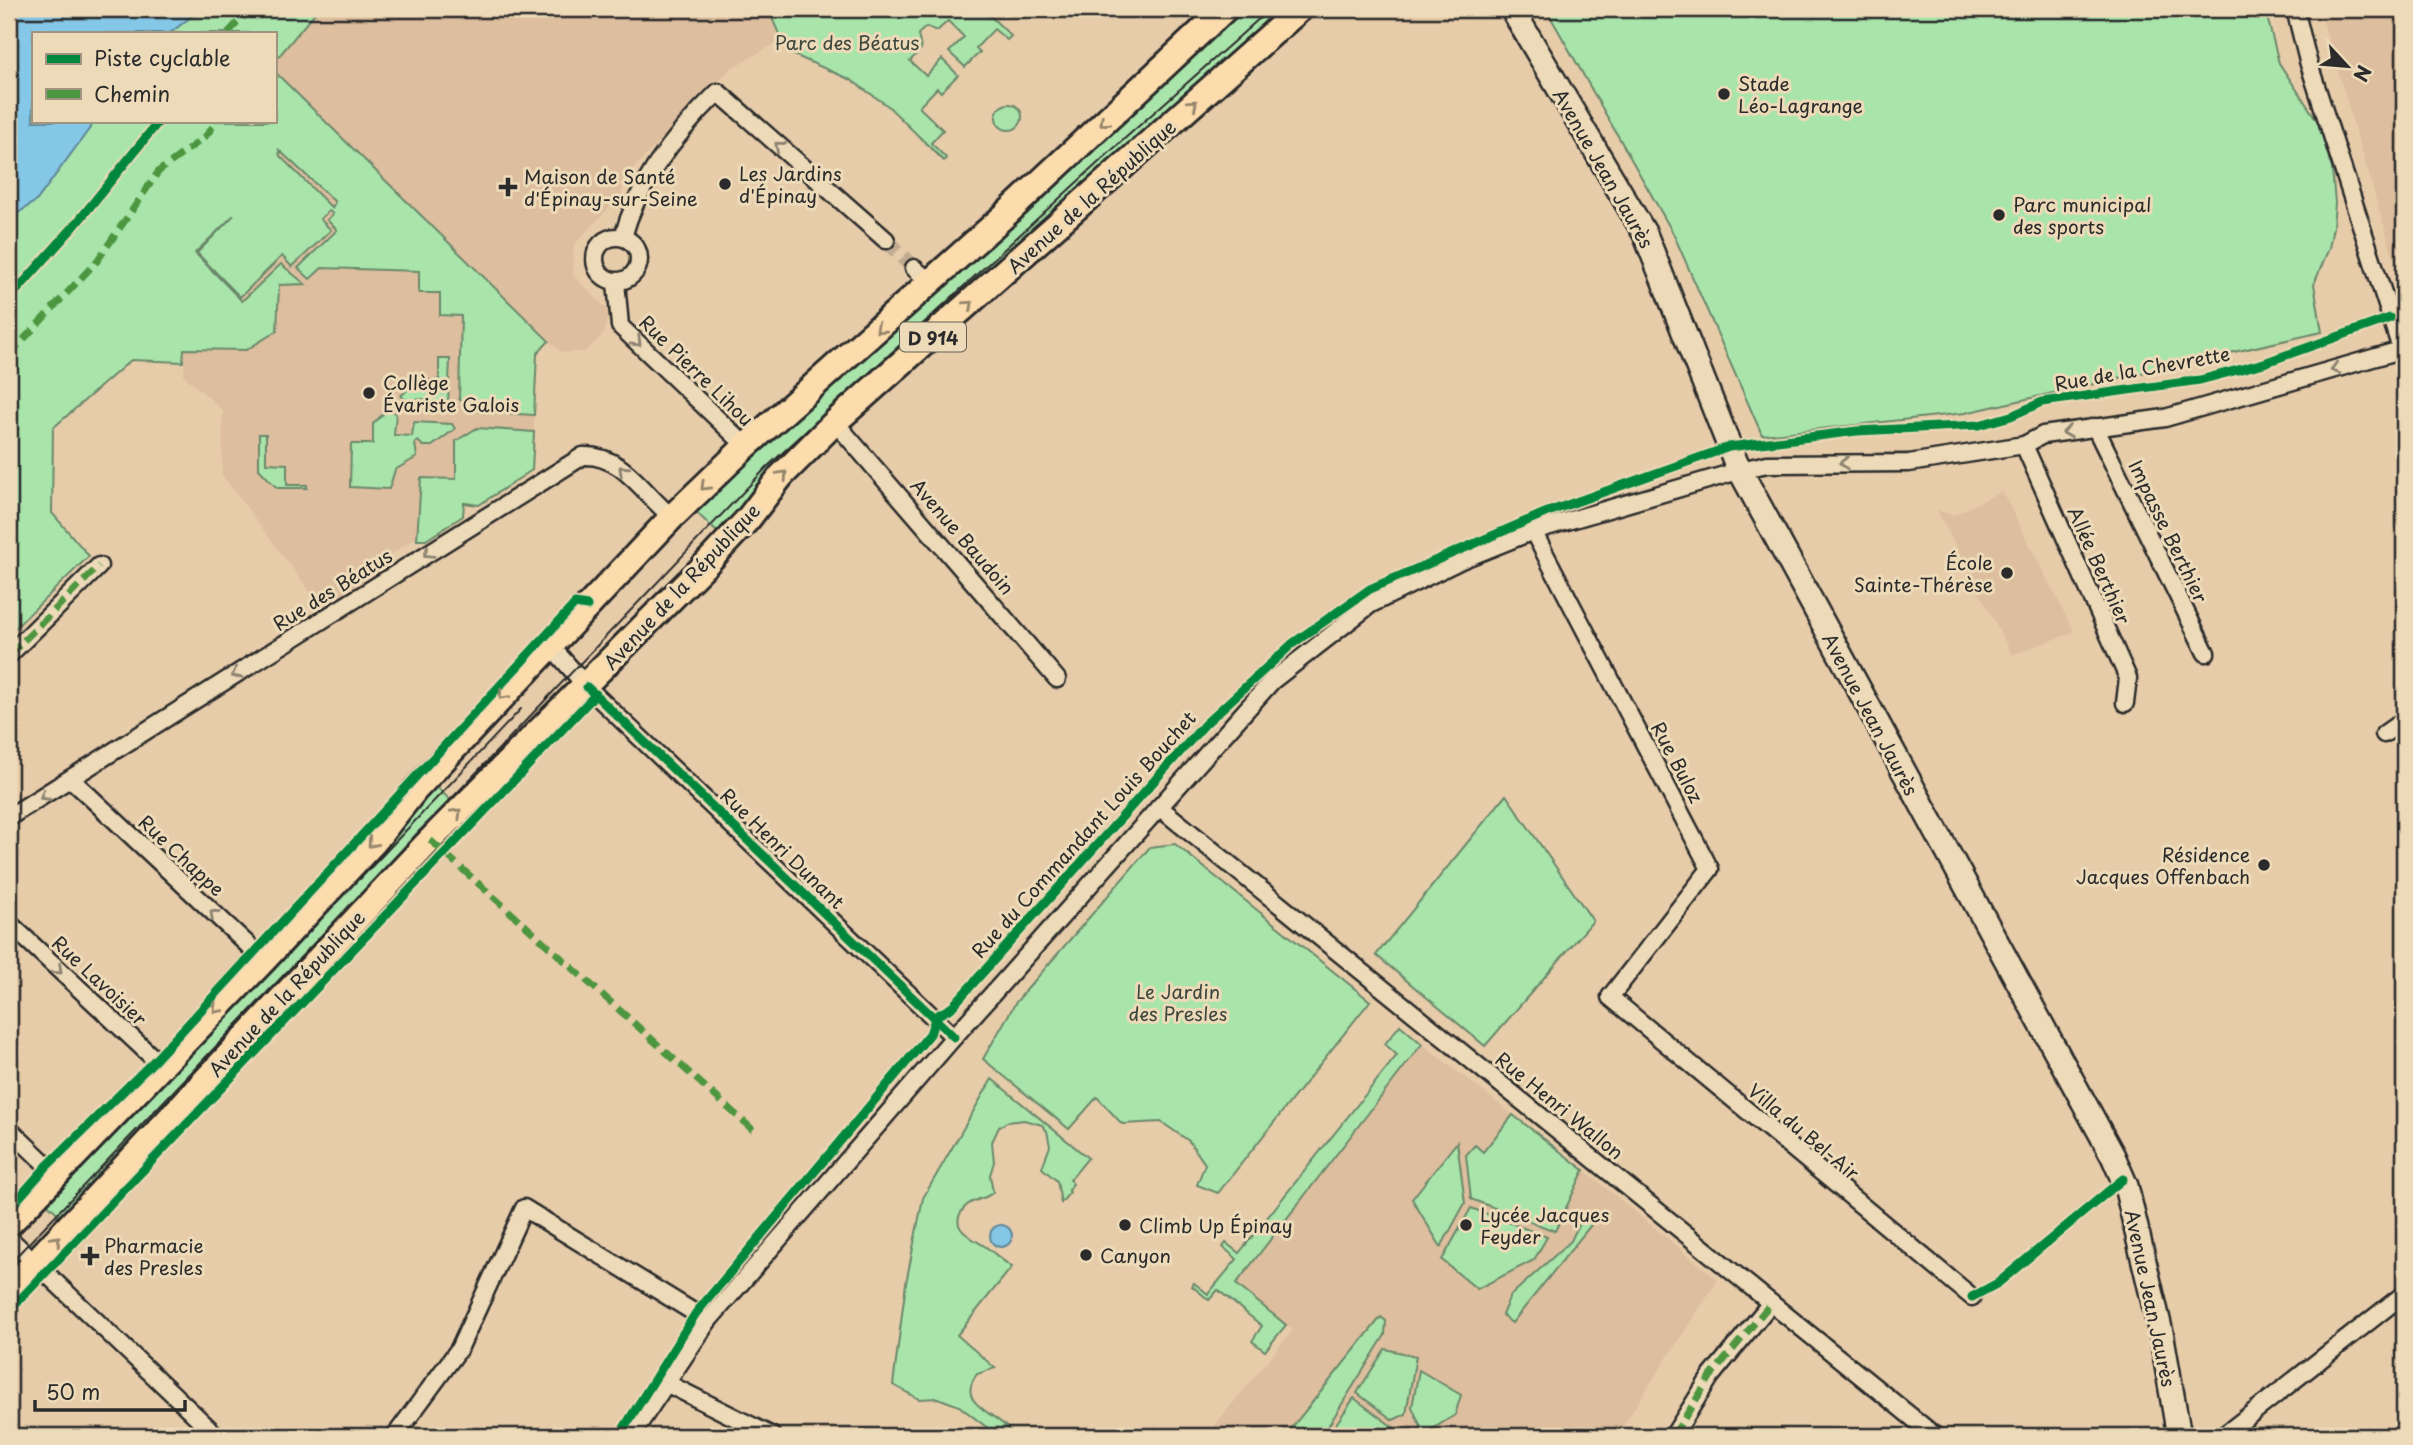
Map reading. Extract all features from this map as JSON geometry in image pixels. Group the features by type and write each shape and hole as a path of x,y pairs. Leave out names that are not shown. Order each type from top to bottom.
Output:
{"main road":[{"name":"Avenue de la République","path":"9,1224 264,960 550,645 672,517 923,276 1225,9"},
{"name":"Avenue de la République","path":"9,1290 403,868 560,709 587,687 706,564 748,519 780,476 835,422 1300,9"}],"street":[{"name":"Avenue Jean Jaurès","path":"1513,9 1645,234 1740,470 2113,1156 2126,1186 2153,1299 2179,1436"},
{"path":"1740,470 1767,464 1909,463 2024,446 2043,435 2165,418 2403,353 2308,61 2295,9"},
{"path":"623,237 631,206 642,185 700,109 718,92 886,240"},
{"path":"623,237 635,246 639,259 635,273 616,282 599,272 595,254 603,242 623,237"},
{"name":"Rue Pierre Lihou","path":"616,282 621,327 746,446"},
{"name":"Avenue Baudoin","path":"835,422 1057,679"},
{"name":"Impasse Berthier","path":"2095,427 2206,653"},
{"name":"Allée Berthier","path":"2024,446 2128,678 2125,703"},
{"name":"Rue des Béatus","path":"9,817 72,780 583,456 599,455 617,462 672,517"},
{"name":"Rue du Commandant Louis Bouchet","path":"631,1436 664,1382 708,1321 954,1037 1268,685 1371,604 1461,560 1533,531 1740,470"},
{"name":"Rue Buloz","path":"1533,531 1710,869 1610,997"},
{"path":"9,655 99,565"},
{"name":"Rue Henri Dunant","path":"550,645 587,687 954,1037"},
{"path":"2384,734 2404,720"},
{"name":"Rue Chappe","path":"72,780 264,960"},
{"name":"Rue Henri Wallon","path":"1159,807 1935,1436"},
{"name":"Rue Lavoisier","path":"9,923 163,1067"},
{"name":"Villa du Bel-Air","path":"1610,997 1972,1297"},
{"path":"9,1129 56,1174"},
{"path":"396,1436 459,1349 524,1208 708,1321"},
{"path":"9,1238 217,1436"},
{"path":"2223,1436 2404,1294"},
{"path":"1673,1436 1711,1376 1770,1303"},
{"path":"664,1382 772,1436"}],"shaded area":[{"name":"Maison de Santé d'Épinay-sur-Seine","path":"318,9 768,9 780,41 731,68 622,180 622,194 574,245 573,275 609,311 604,334 584,352 561,352 276,73 276,60"},
{"path":"2319,9 2404,9 2404,293 2340,78"},
{"name":"Collège Évariste Galois","path":"278,148 346,212 537,354 532,470 479,505 464,503 463,516 426,541 414,539 397,550 384,560 389,569 324,610 222,475 223,411 184,375 191,237"},
{"name":"École Sainte-Thérèse","path":"2002,491 2074,632 2012,655 1937,510 1954,515"},
{"name":"Lycée Jacques Feyder","path":"1422,1044 1584,1170 1718,1280 1616,1436 1206,1436 1293,1330 1235,1284"}],"green space":[{"path":"201,9 318,9 276,60 276,32 171,32"},
{"name":"Parc des Béatus","path":"768,9 946,9 953,16 965,9 983,9 1011,36 1007,40 994,29 976,48 980,52 965,67 949,52 964,37 948,21 937,31 926,27 918,34 921,49 910,61 926,76 942,59 958,75 941,92 937,88 919,107 943,130 931,143 946,158 944,161 888,106 851,80 787,52"},
{"path":"1242,9 1286,9 720,535 694,510"},
{"name":"Parc municipal des sports","path":"1546,9 2265,9 2279,63 2318,122 2332,169 2335,203 2333,227 2329,248 2314,284 2322,332 1965,413 1762,435 1673,233"},
{"path":"276,73 549,341 537,354 534,415 480,412 459,399 461,316 440,315 440,293 419,293 419,271 322,268 310,279 298,268 337,230 327,220 333,214 329,211 320,219 331,230 292,267 282,256 240,297 197,253 234,215 195,253 242,301 281,264 305,284 279,285 277,331 246,350 184,349 183,362 131,360 53,428 52,513 89,556 9,634 9,219 37,200 94,122 276,122","holes":["279,150 335,202 332,208 280,156"]},
{"path":"1009,104 1018,108 1022,117 1018,126 1009,130 1000,126 996,117 1000,108"},
{"path":"439,359 450,359 448,403 456,404 453,410 429,409 429,399 406,400 401,396 416,381 439,380"},
{"path":"389,408 396,414 394,435 412,436 414,422 452,424 455,429 432,446 423,446 418,441 415,443 417,457 395,470 389,489 350,487 351,444 373,444 373,424"},
{"path":"477,428 534,432 532,470 479,505 464,503 463,516 426,540 417,540 421,478 456,479 456,441"},
{"path":"259,434 266,434 266,463 287,464 287,485 307,485 307,488 277,488 259,469"},
{"path":"433,783 452,802 123,1150 64,1219 44,1201 113,1134 390,840"},
{"path":"1506,795 1593,921 1485,1046 1376,955"},
{"name":"Le Jardin des Presles","path":"1175,844 1370,1001 1218,1193 1197,1185 1205,1164 1189,1141 1161,1122 1122,1124 1097,1097 1069,1129 983,1059 1016,1002 1150,847"},
{"path":"1400,1025 1422,1044 1236,1284 1286,1325 1265,1351 1252,1341 1262,1326 1218,1290 1209,1300 1192,1286 1194,1283 1208,1294 1237,1259 1223,1247 1226,1243 1239,1253 1397,1055 1385,1044"},
{"path":"992,1079 1088,1158 1070,1180 1073,1184 1068,1190 1070,1192 1061,1203 1057,1181 1042,1168 1050,1146 1047,1131 1042,1125 1024,1120 1007,1122 999,1127 992,1142 994,1162 990,1175 993,1192 968,1204 958,1221 963,1232 1012,1267 957,1335 995,1368 977,1374 971,1385 971,1395 982,1409 1007,1428 1012,1436 998,1436 959,1406 938,1398 919,1399 893,1385 906,1283 923,1198"},
{"path":"1513,1115 1584,1170 1555,1231 1471,1199 1466,1155 1475,1145 1483,1152"},
{"path":"1457,1142 1465,1203 1441,1247 1412,1199"},
{"path":"1471,1208 1547,1237 1534,1260 1477,1289 1442,1260"},
{"path":"1584,1213 1595,1220 1512,1323 1502,1315 1510,1296 1571,1241"},
{"path":"1381,1317 1386,1321 1385,1335 1322,1436 1285,1436"},
{"path":"1385,1349 1416,1356 1406,1414 1393,1420 1357,1393"},
{"path":"1419,1370 1461,1395 1455,1415 1424,1434 1412,1407"},
{"path":"1354,1398 1405,1436 1348,1436 1332,1430"}],"water":[{"path":"9,9 201,9 171,32 32,32 32,122 94,122 37,200 9,219"},
{"path":"1001,1225 1009,1228 1012,1236 1009,1244 1001,1247 993,1244 990,1236 993,1228"}],"tunnel":[{"path":"886,240 914,268"}],"tram line":[{"path":"9,1264 767,467 1270,9"},
{"path":"360,879 521,709"}],"marked path":[{"path":"229,32 250,9"},
{"path":"9,355 97,261 159,171 205,137 216,122"},
{"path":"9,655 99,566"},
{"path":"430,840 753,1130"},
{"path":"1673,1436 1711,1376 1771,1303"}],"cycle path":[{"path":"9,299 76,224 158,122"},
{"name":"Rue de la Chevrette","path":"619,1436 696,1313 930,1034 936,1016 951,1008 1205,724 1292,644 1370,589 1545,513 1729,447 1857,431 1979,425 2011,416 2042,402 2200,380 2264,363 2390,318"},
{"path":"9,1209 47,1166 155,1060 575,604 587,606"},
{"path":"587,687 954,1037"},
{"path":"9,1311 596,694"},
{"path":"1972,1297 1998,1283 2123,1179"}],"place":[{"name":"Stade Léo-Lagrange","path":"1724,94"},
{"name":"Les Jardins d'Épinay","path":"725,184"},
{"name":"Maison de Santé d'Épinay-sur-Seine","path":"508,187"},
{"name":"Parc municipal des sports","path":"1999,215"},
{"name":"Collège Évariste Galois","path":"369,393"},
{"name":"École Sainte-Thérèse","path":"2007,573"},
{"name":"Résidence Jacques Offenbach","path":"2264,865"},
{"name":"Climb Up Épinay","path":"1125,1225"},
{"name":"Lycée Jacques Feyder","path":"1466,1225"},
{"name":"Canyon","path":"1086,1255"},
{"name":"Pharmacie des Presles","path":"90,1256"}]}
